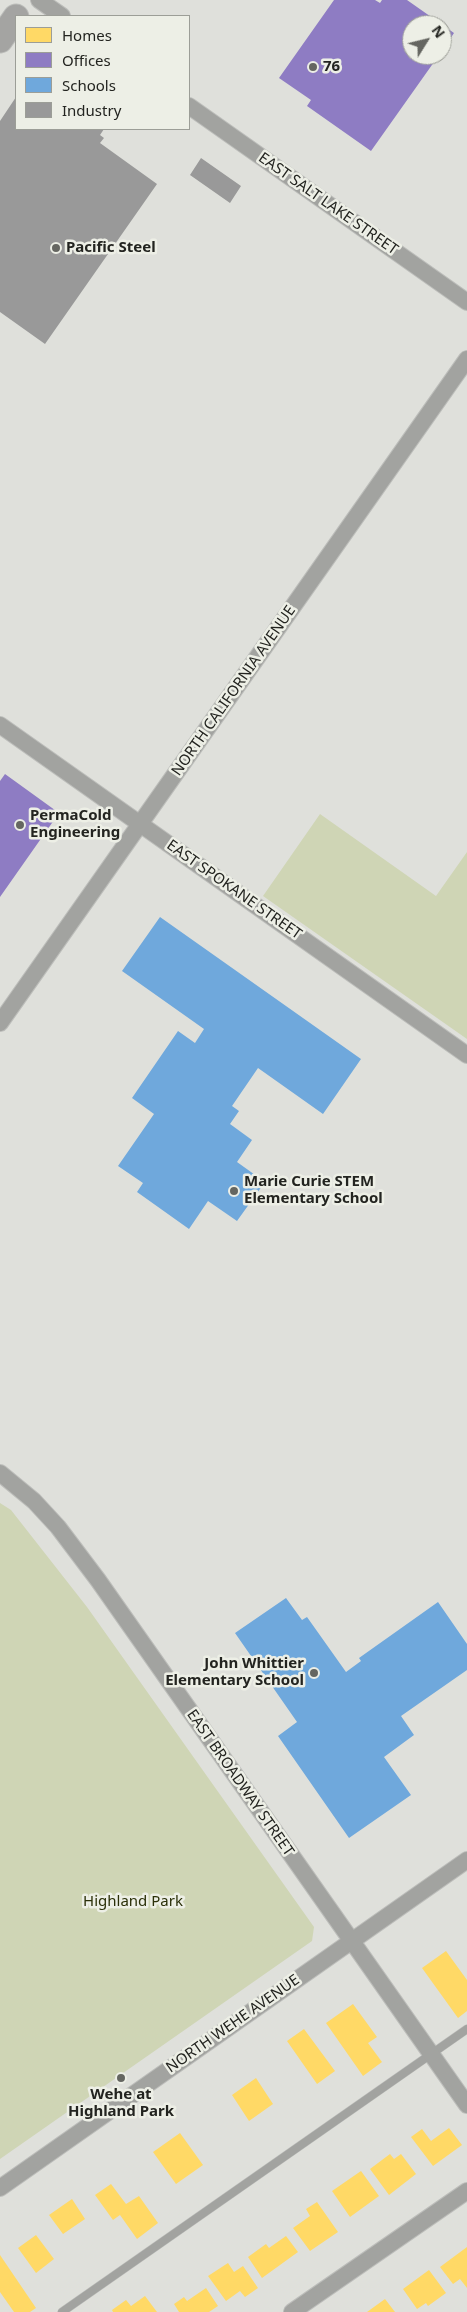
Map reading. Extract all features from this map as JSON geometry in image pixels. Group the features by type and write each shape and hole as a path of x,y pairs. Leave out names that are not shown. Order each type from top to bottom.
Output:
{"main road":[{"path":"18,15 28,0"},
{"path":"0,40 15,20"}],"street":[{"path":"39,0 61,15"},
{"name":"EAST SALT LAKE STREET","path":"190,107 467,302"},
{"name":"NORTH CALIFORNIA AVENUE","path":"0,1023 467,359"},
{"name":"EAST SPOKANE STREET","path":"0,725 467,1055"},
{"name":"EAST BROADWAY STREET","path":"0,1473 34,1501 58,1527 98,1580 467,2105"},
{"name":"NORTH WEHE AVENUE","path":"0,2188 467,1860"},
{"path":"292,2312 467,2191"}],"lane":[{"path":"62,2312 467,2029"}],"green space":[{"path":"320,814 436,896 467,852 467,1039 263,896"},
{"name":"Highland Park","path":"0,1503 11,1510 87,1607 314,1927 312,1941 0,2159"}],"building: Homes":[{"path":"446,1951 467,1980 467,2011 458,2018 422,1968"},
{"path":"353,2004 377,2037 368,2043 382,2062 363,2076 326,2023"},
{"path":"304,2029 335,2071 317,2084 287,2041"},
{"path":"256,2078 273,2104 249,2121 232,2095"},
{"path":"449,2128 462,2145 433,2166 411,2137 422,2129 431,2141"},
{"path":"180,2133 203,2165 176,2184 153,2152"},
{"path":"390,2154 394,2159 401,2154 416,2174 389,2195 370,2169"},
{"path":"361,2171 379,2196 350,2217 332,2191"},
{"path":"111,2184 126,2204 139,2196 158,2223 137,2239 120,2215 113,2220 95,2195"},
{"path":"72,2199 85,2219 63,2234 49,2215"},
{"path":"317,2202 338,2232 310,2251 293,2228 310,2216 306,2209"},
{"path":"36,2235 54,2259 36,2273 18,2248"},
{"path":"286,2236 298,2252 262,2278 248,2257 266,2244 269,2248"},
{"path":"467,2247 467,2288 460,2279 453,2284 440,2267"},
{"path":"0,2255 36,2308 30,2312 14,2312 0,2292"},
{"path":"228,2263 234,2272 243,2266 258,2288 245,2297 240,2291 226,2301 208,2276"},
{"path":"429,2270 446,2293 428,2306 426,2303 417,2309 403,2289"},
{"path":"206,2288 218,2306 209,2312 179,2312 174,2304 184,2297 187,2301"},
{"path":"145,2296 157,2312 113,2312 112,2310 126,2300 131,2306"},
{"path":"385,2299 395,2312 367,2312"}],"building: Offices":[{"path":"334,0 375,0 380,3 382,0 407,0 428,15 402,15 402,65 432,65 371,151 307,106 311,100 279,78"},
{"path":"5,774 59,813 0,897 0,781"}],"building: Schools":[{"path":"160,917 361,1059 323,1114 258,1068 232,1106 239,1111 230,1124 252,1140 237,1162 265,1182 237,1221 208,1201 189,1229 137,1192 143,1183 118,1166 154,1114 132,1098 178,1031 195,1043 204,1029 122,971"},
{"path":"286,1598 302,1620 307,1617 346,1672 361,1661 359,1658 438,1602 467,1644 467,1670 401,1716 414,1735 384,1757 411,1795 349,1838 278,1736 297,1722 235,1633"}],"building: Industry":[{"name":"Pacific Steel","path":"15,98 15,130 103,130 100,135 104,138 100,143 157,184 45,344 0,312 0,121"},
{"path":"201,158 241,186 230,203 190,175"}],"place":[{"name":"76","path":"313,67"},
{"name":"Pacific Steel","path":"56,248"},
{"name":"PermaCold Engineering","path":"20,825"},
{"name":"Marie Curie STEM Elementary School","path":"234,1191"},
{"name":"John Whittier Elementary School","path":"314,1673"},
{"name":"Wehe at Highland Park","path":"121,2078"}]}
